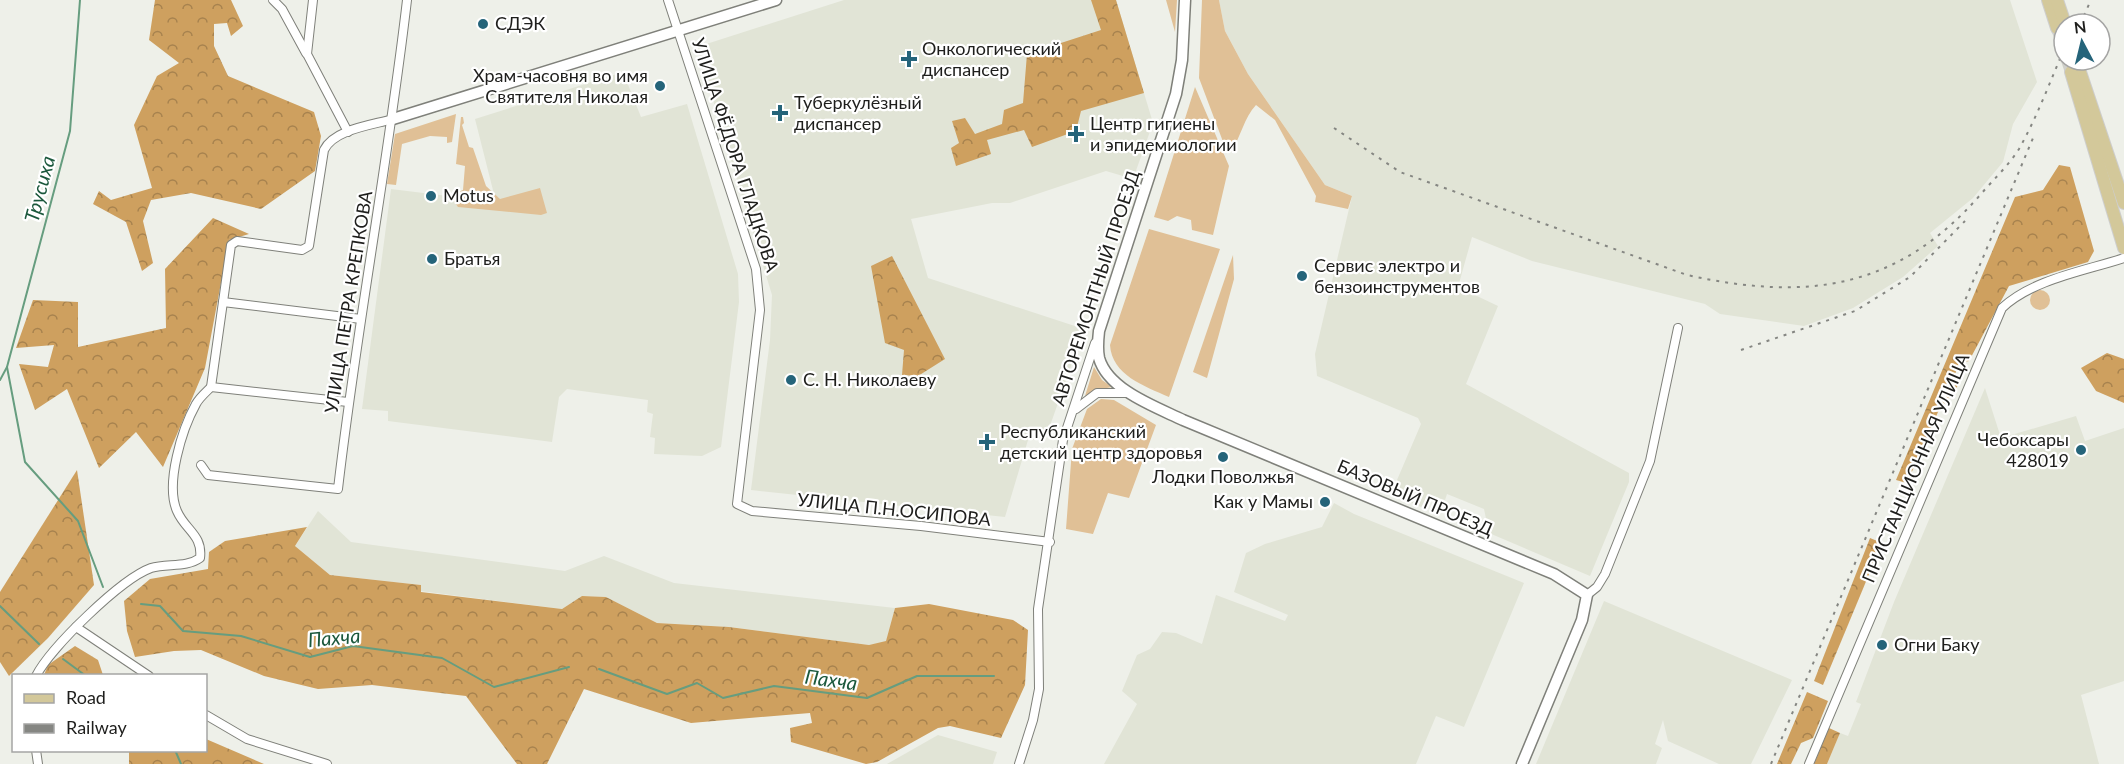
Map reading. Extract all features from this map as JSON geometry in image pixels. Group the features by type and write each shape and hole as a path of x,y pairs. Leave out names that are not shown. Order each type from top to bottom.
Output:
{"main road":[{"path":"2124,203 2075,71 2124,248"}],"street":[{"path":"273,0 282,9 348,132"},
{"path":"307,54 313,0"},
{"name":"УЛИЦА ПЕТРА КРЕПКОВА","path":"201,465 208,476 338,489 348,402 393,119 407,0"},
{"name":"УЛИЦА ФЁДОРА ГЛАДКОВА","path":"668,0 756,269 760,310 737,504"},
{"name":"УЛИЦА ФЁДОРА ГЛАДКОВА","path":"223,302 231,245 237,242 302,250 309,246 324,150 328,142 348,132 776,0"},
{"name":"АВТОРЕМОНТНЫЙ ПРОЕЗД","path":"1019,764 1033,720 1039,689 1038,609 1050,542 1063,440 1176,94 1182,60 1185,0"},
{"name":"ПРИСТАНЦИОННАЯ УЛИЦА","path":"1809,764 2002,308 2011,299 2034,288 2124,258"},
{"path":"37,674 49,656 75,627 140,573 164,565 194,562 200,558 199,539 178,514 174,504 172,478 196,403 211,387 223,302 361,319"},
{"path":"1522,764 1582,620 1587,595 1597,587 1605,574 1644,480 1678,328"},
{"name":"БАЗОВЫЙ ПРОЕЗД","path":"1100,331 1098,354 1102,367 1112,379 1132,394 1192,424 1554,574 1587,595"},
{"path":"211,387 348,402"},
{"path":"1073,412 1097,393 1132,394"},
{"name":"УЛИЦА П.Н.ОСИПОВА","path":"737,504 752,511 921,526 1050,542"},
{"path":"75,627 147,674"},
{"path":"207,716 225,729 247,739 327,764"}],"shaded area":[{"path":"844,0 1116,0 1153,123 1133,179 1106,171 1010,203 992,203 911,219 928,278 1084,329 1045,440 1028,440 1005,517 751,490 770,340 772,295 697,47"},
{"path":"1166,0 1177,0 1175,32"},
{"path":"1202,0 1219,0 1225,31 1248,74 1325,185 1352,196 1348,209 1315,202 1316,196 1275,120 1256,105 1248,116 1231,152 1225,147 1199,78"},
{"path":"1219,0 2010,0 2037,82 2013,124 2003,162 1973,198 1930,233 1938,246 1903,277 1853,308 1804,326 1720,314 1705,304 1532,261 1472,237 1458,287 1498,306 1466,384 1629,473 1629,482 1590,576 1489,533 1484,509 1447,494 1445,500 1429,495 1421,507 1391,494 1421,424 1418,418 1317,376 1315,354 1352,196 1325,185 1248,74 1225,31"},
{"path":"623,72 641,117 687,104 738,274 739,302 721,447 702,456 654,454 655,438 650,437 653,414 647,412 648,400 567,389 559,397 552,442 388,421 388,411 362,409 391,189 496,202 475,119"},
{"path":"1195,87 1229,166 1213,235 1192,230 1191,220 1177,216 1168,221 1154,217"},
{"path":"456,114 452,142 447,143 447,137 430,136 402,144 396,185 387,184 395,134"},
{"path":"461,117 463,117 462,125 469,147 473,148 486,186 500,199 540,188 547,213 541,215 458,207 453,200 453,194 463,190 465,166 456,164"},
{"path":"1149,229 1220,249 1169,397 1140,384 1123,372 1112,355 1110,345"},
{"path":"1233,255 1234,279 1207,378 1193,372"},
{"path":"2040,290 2047,293 2050,300 2047,307 2040,310 2033,307 2030,300 2033,293"},
{"path":"1094,367 1102,380 1112,387 1097,390 1085,396"},
{"path":"1985,388 2001,438 2076,416 2085,441 2124,428 2124,681 2081,695 2099,764 1827,764 1840,733 1848,736 1861,704 1856,702 1894,602"},
{"path":"1101,399 1114,400 1156,425 1129,498 1108,493 1093,534 1066,529 1072,449 1087,409"},
{"path":"1334,503 1354,514 1524,583 1464,727 1436,716 1416,764 1104,764 1137,704 1122,691 1137,655 1150,649 1162,632 1176,633 1202,644 1216,595 1285,621 1288,615 1234,592 1246,553 1265,544 1322,527"},
{"path":"318,511 351,542 565,571 604,556 674,583 895,608 886,642 869,645 729,627 657,623 606,597 582,596 562,609 420,591 421,585 330,575 295,546"},
{"path":"1604,601 1792,680 1751,764 1719,764 1668,741 1663,720 1655,744 1662,748 1656,764 1536,764"},
{"path":"938,735 997,752 993,764 887,764"}],"green space":[{"path":"155,0 231,0 243,26 231,36 227,23 214,24 214,46 228,76 314,112 321,136 315,171 261,209 191,193 151,200 143,221 153,263 142,271 126,222 93,204 99,191 111,200 152,188 134,125 157,76 179,63 149,40"},
{"path":"1091,0 1116,0 1144,93 1081,111 1076,131 1032,147 1024,130 987,140 991,154 956,166 951,148 959,143 952,121 965,118 975,134 1002,124 1004,110 1023,103 1027,54 1101,30"},
{"path":"2059,165 2070,167 2094,251 2088,262 2009,286 1969,361 1959,363 1953,380 1959,384 1938,412 1907,483 1896,480 2015,197 2043,190"},
{"path":"213,218 249,234 229,240 205,368 163,467 136,432 99,468 67,389 35,410 19,364 48,367 54,345 16,348 33,300 78,302 78,347 166,328 165,269"},
{"path":"892,256 945,359 918,376 902,375 904,350 885,343 871,266"},
{"path":"2107,353 2124,359 2124,403 2096,391 2081,368"},
{"path":"77,470 94,585 48,638 9,676 0,662 0,592"},
{"path":"307,527 295,546 330,575 421,585 421,592 562,609 582,596 606,597 657,623 729,627 869,645 886,641 895,608 929,604 1013,620 1028,630 1025,685 1001,738 950,726 938,728 877,762 866,764 791,742 790,728 812,723 810,713 691,723 584,689 547,764 517,764 466,696 372,685 318,689 264,676 201,650 174,651 135,657 127,631 124,601 150,579 208,569 209,552 225,541"},
{"path":"1870,538 1882,543 1823,685 1814,681"},
{"path":"75,646 98,660 103,674 44,674 48,665"},
{"path":"1807,692 1828,701 1813,738 1801,743 1791,764 1777,764"},
{"path":"1829,728 1840,733 1827,764 1814,764"},
{"path":"207,739 264,764 129,764 129,752 207,752"}],"waterway":[{"name":"Трусиха","path":"0,380 7,367 70,131 80,0"},
{"name":"Пахча","path":"7,367 25,462 78,521 103,587"},
{"name":"Пахча","path":"141,604 160,606 183,631 241,636 310,657 353,646 442,658 494,687 569,667"},
{"path":"0,606 39,644"},
{"path":"63,659 83,674"},
{"name":"Пахча","path":"599,669 667,694 697,683 723,698 774,686 867,698 917,676 994,676"},
{"path":"176,752 181,764"}],"railway":[{"path":"2086,12 2091,0"},
{"path":"1334,128 1400,172 1687,275 1730,283 1771,287 1810,286 1847,281 1882,269 1916,251 1949,226 2011,161 2037,112 2054,72"},
{"path":"1771,764 2033,138"},
{"path":"1741,350 1855,311 1910,277 1965,221"}],"place":[{"name":"СДЭК","path":"483,24"},
{"name":"Онкологический диспансер","path":"909,59"},
{"name":"Храм-часовня во имя Святителя Николая","path":"660,86"},
{"name":"Туберкулёзный диспансер","path":"780,113"},
{"name":"Центр гигиены и эпидемиологии","path":"1076,134"},
{"name":"Motus","path":"431,196"},
{"name":"Братья","path":"432,259"},
{"name":"Сервис электро и бензоинструментов","path":"1302,276"},
{"name":"С. Н. Николаеву","path":"791,380"},
{"name":"Республиканский детский центр здоровья","path":"987,442"},
{"name":"Чебоксары 428019","path":"2081,450"},
{"name":"Лодки Поволжья","path":"1223,457"},
{"name":"Как у Мамы","path":"1325,502"},
{"name":"Огни Баку","path":"1882,645"}]}
